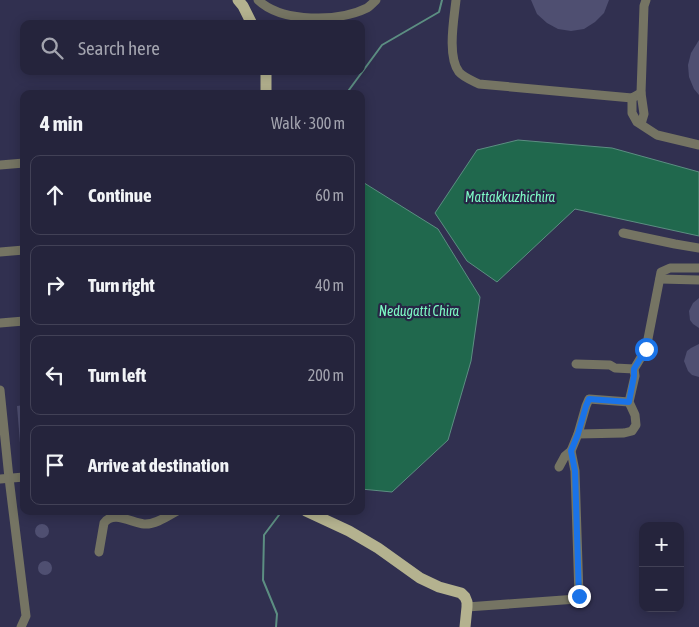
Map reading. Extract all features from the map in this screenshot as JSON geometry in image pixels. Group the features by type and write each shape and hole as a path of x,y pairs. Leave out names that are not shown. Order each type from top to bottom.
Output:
{"main road":[{"path":"238,0 250,20"},
{"path":"266,75 266,90"},
{"path":"315,515 349,531 378,548 420,578 439,587 461,592 465,597 467,607 465,627"}],"lane":[{"path":"258,0 264,6 309,19 343,16 368,7 376,0"},
{"path":"456,0 452,39 453,61 459,73 479,84 632,98 641,93"},
{"path":"641,124 644,114 641,93 644,6 646,0"},
{"path":"632,98 632,113 637,122 657,134 699,145"},
{"path":"0,165 20,163"},
{"path":"623,233 699,248"},
{"path":"0,252 20,250"},
{"path":"578,434 624,433 632,431 636,425 636,420 629,402 634,369 646,349 661,272 670,268 699,268"},
{"path":"660,279 699,280"},
{"path":"0,324 20,322"},
{"path":"576,364 610,365 615,368 634,369"},
{"path":"0,390 4,479 26,616 21,627"},
{"path":"559,467 565,456 571,451 589,399 629,402"},
{"path":"467,607 577,599 579,596 575,471 571,451"},
{"path":"4,479 20,477"},
{"path":"99,552 106,519 112,517 151,524 169,515"}],"water":[{"name":"Mattakkuzhichira","path":"518,140 612,148 699,172 699,236 575,209 497,282 467,261 435,213 477,150"},
{"name":"Nedugatti Chira","path":"365,183 438,229 480,297 471,361 448,440 392,492 365,489"}],"building":[{"path":"531,0 609,0 604,13 595,22 584,29 571,31 558,29 547,23 537,14"},
{"path":"699,40 699,95 689,77 688,65 691,53"},
{"path":"699,298 699,328 690,320 689,311 693,303"},
{"path":"699,344 699,377 692,375 688,371 684,361 687,351"},
{"path":"17,406 20,406 20,443"},
{"path":"39,524 45,524 49,531 45,538 39,538 35,534 35,528"},
{"path":"45,561 50,563 52,568 50,573 45,575 40,573 38,568 40,563"}],"waterway":[{"path":"365,68 382,45 439,12 442,0"},
{"path":"349,90 360,75"},
{"path":"276,627 277,614 263,580 264,535 279,515"}],"route":[{"path":"579,596 575,471 571,451 589,399 629,402 634,369 646,349"}]}
